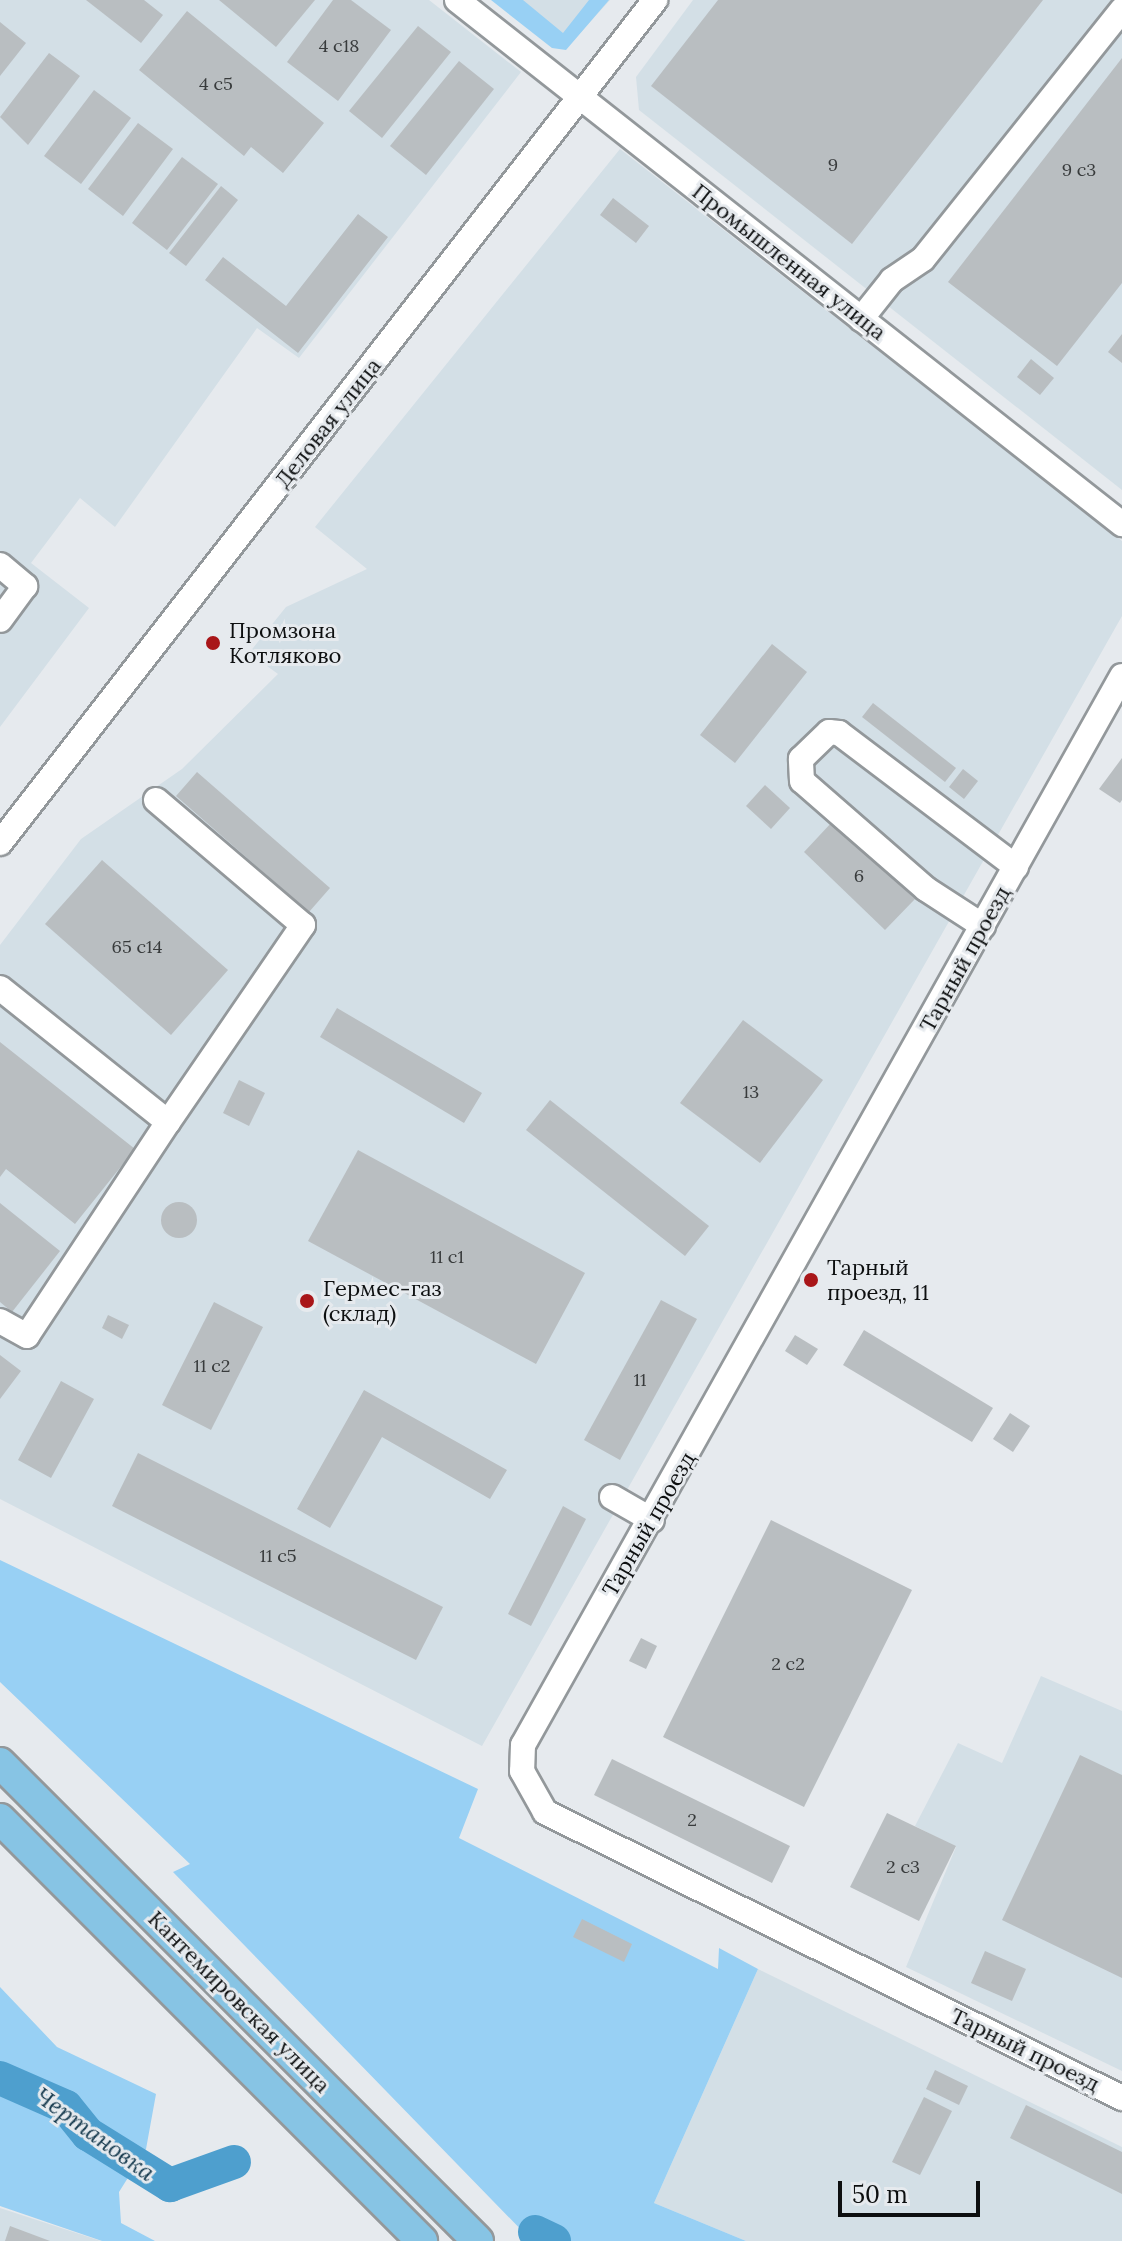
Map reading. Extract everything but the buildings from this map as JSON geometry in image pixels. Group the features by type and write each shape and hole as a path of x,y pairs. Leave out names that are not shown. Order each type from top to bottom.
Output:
{"main road":[{"name":"Кантемировская улица","path":"0,1763 478,2241"},
{"name":"Кантемировская улица","path":"0,1819 422,2241"}],"street":[{"name":"Промышленная улица","path":"457,0 1122,524"},
{"name":"Деловая улица","path":"0,843 580,97 648,2"},
{"path":"861,319 892,280 923,259 1122,10"},
{"path":"0,565 25,586 0,620"},
{"name":"Тарный проезд","path":"1122,676 652,1520 523,1745 532,1798 545,1812 1122,2098"},
{"path":"983,926 926,889 802,781 801,759 829,732 839,733 1016,867"},
{"path":"0,1321 27,1336 303,925 156,800"},
{"path":"0,988 168,1122"},
{"path":"612,1497 652,1520"}],"shaded area":[{"path":"0,0 429,0 521,72 299,358 257,328 115,527 80,498 31,563 89,608 0,727"},
{"path":"491,0 523,0 563,33 589,0 609,0 566,50 552,48"},
{"path":"507,0 610,0 571,43"},
{"path":"693,0 1122,0 1122,490 639,110 636,77"},
{"path":"620,149 1122,541 1122,616 482,1746 0,1499 0,945 81,839 182,769 278,674 249,653 286,607 367,569 315,527"},
{"path":"0,1560 478,1789 459,1838 718,1969 719,1948 758,1969 654,2203 746,2241 532,2241 173,1872 190,1864 0,1682"},
{"path":"1041,1676 1122,1711 1122,2071 906,1967 956,1847 915,1826 958,1743 1002,1763"},
{"path":"758,1969 1122,2147 1122,2241 746,2241 654,2203"},
{"path":"0,1987 57,2047 156,2094 146,2149 119,2192 121,2223 155,2241 102,2241 0,2206"},
{"path":"0,2208 101,2241 0,2241"}],"waterway":[{"name":"Чертановка","path":"0,2078 66,2107 88,2134 170,2185 234,2162"},
{"name":"Чертановка","path":"535,2232 554,2241"}],"place":[{"name":"Промзона Котляково","path":"213,643"},
{"name":"Тарный проезд, 11","path":"811,1280"},
{"name":"Гермес-газ (склад)","path":"307,1301"}]}
